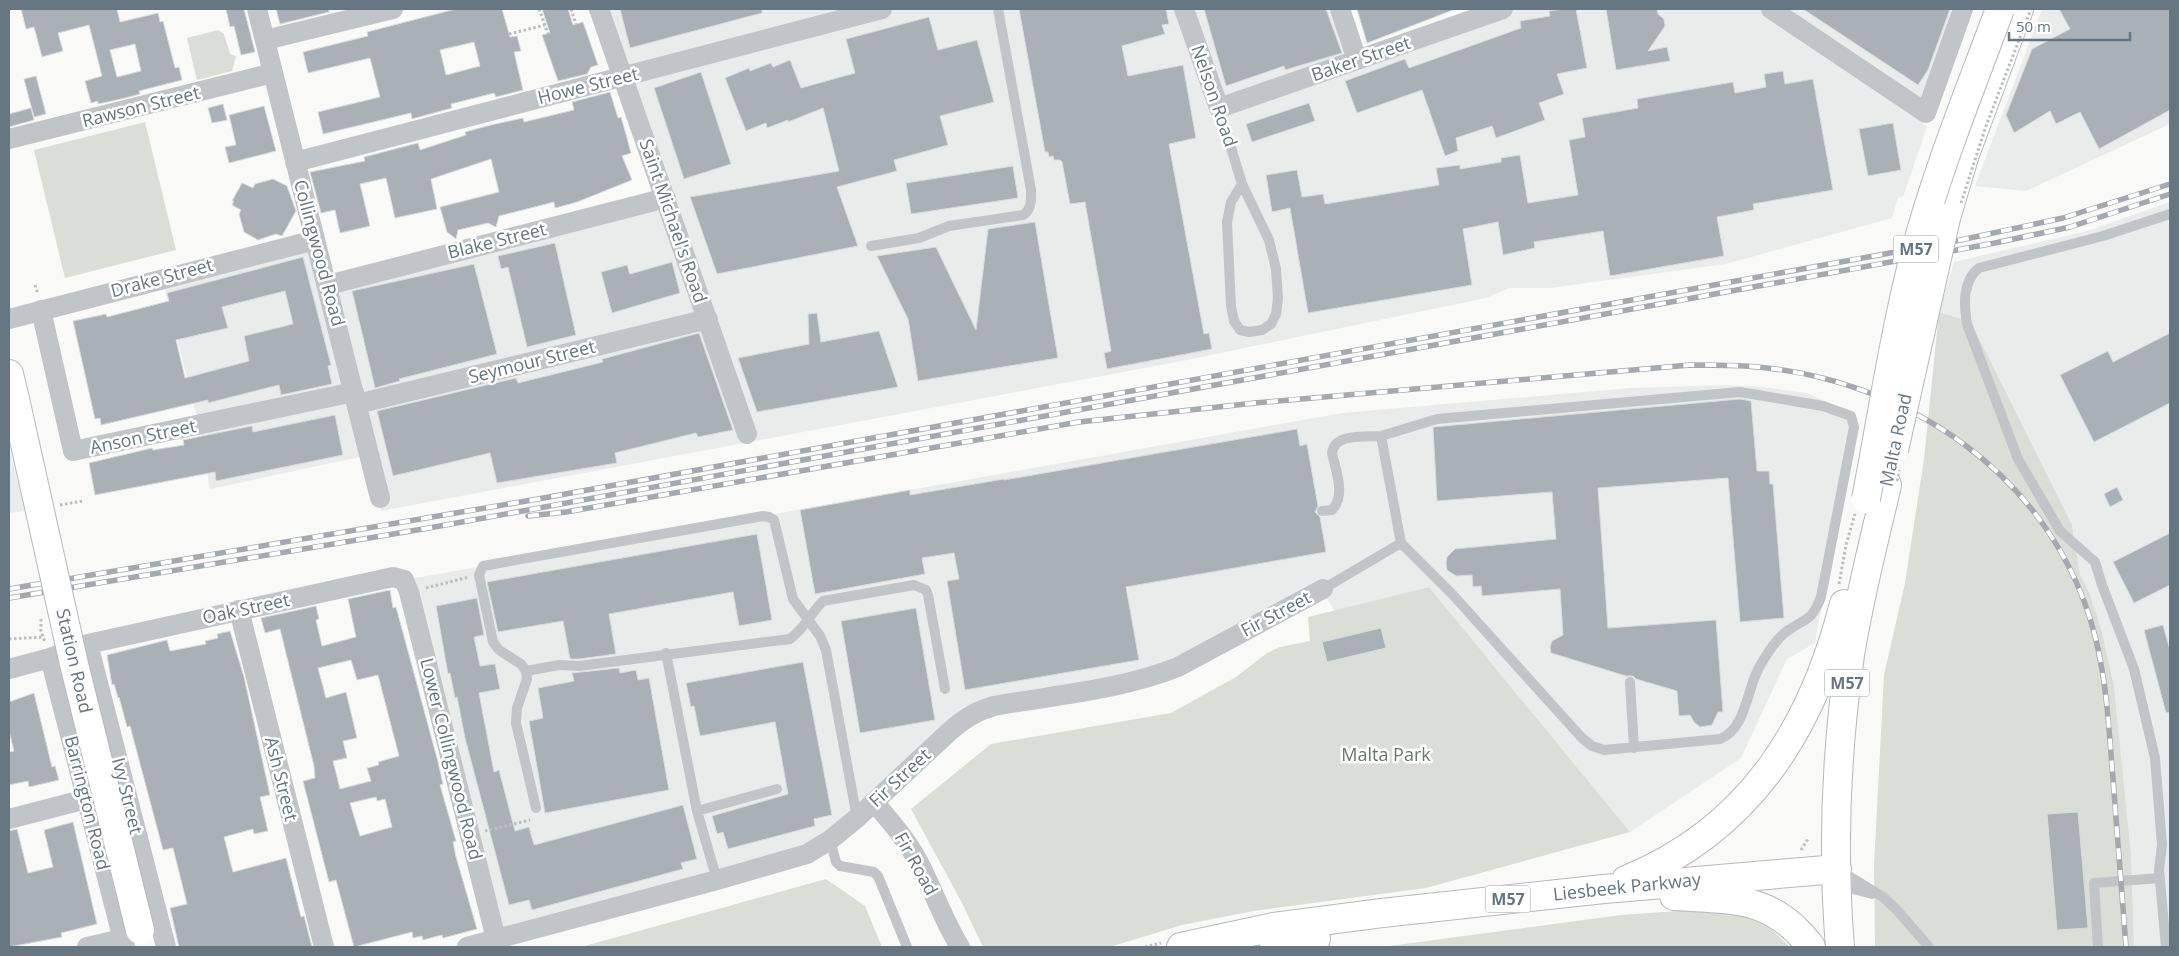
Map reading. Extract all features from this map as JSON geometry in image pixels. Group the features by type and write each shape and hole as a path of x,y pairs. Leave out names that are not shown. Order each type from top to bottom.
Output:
{"main road":[{"name":"Malta Road","path":"1821,873 1837,800 1841,722 1870,497 1904,299 1915,253 1945,156 2000,9"},
{"name":"Malta Road","path":"1821,873 1826,740 1850,610 1857,550 1965,154 2019,9"},
{"name":"Station Road","path":"12,386 133,941"},
{"path":"1604,889 1662,864 1699,841 1736,810 1766,774 1790,739 1812,698 1826,665 1838,628 1857,550"},
{"name":"Liesbeek Parkway","path":"1174,944 1317,921 1604,889 1821,873"},
{"name":"Liesbeek Parkway","path":"1274,947 1534,907 1663,896 1821,873"},
{"name":"M57","path":"1821,873 1828,947"},
{"name":"M57","path":"1821,873 1840,947"},
{"path":"1663,896 1734,900 1758,905 1790,924 1811,947"}],"street":[{"name":"Collingwood Road","path":"257,9 328,285 380,498"},
{"path":"265,40 393,9"},
{"name":"Saint Michael's Road","path":"599,9 747,434"},
{"name":"Howe Street","path":"295,162 882,9"},
{"name":"Nelson Road","path":"1184,9 1218,108"},
{"path":"1340,9 1357,60"},
{"name":"Baker Street","path":"1218,108 1503,9"},
{"path":"1772,9 1926,113 1963,9"},
{"name":"Rawson Street","path":"9,139 273,73"},
{"name":"Blake Street","path":"328,285 666,198"},
{"name":"Drake Street","path":"9,319 315,240"},
{"name":"Anson Street","path":"41,310 73,451 356,398"},
{"name":"Seymour Street","path":"356,398 708,319"},
{"name":"Oak Street","path":"9,669 50,658 88,644 393,577 404,580"},
{"name":"Lower Collingwood Road","path":"404,580 409,592 496,939"},
{"name":"Fir Street","path":"467,947 807,854 830,840 857,818 956,725 978,711 994,706 1134,682 1156,676 1178,668 1323,589"},
{"name":"Ash Street","path":"239,610 324,947"},
{"name":"Ivy Street","path":"88,644 166,947"},
{"name":"Barrington Road","path":"50,658 86,799 133,941"},
{"path":"9,818 86,799"},
{"name":"Fir Road","path":"874,802 901,834 917,860 955,942"},
{"path":"87,947 133,941"}],"lane":[{"path":"871,246 919,238 949,226 1023,215 1031,205 1031,190 998,9"},
{"name":"Nelson Road","path":"1218,108 1242,184 1269,240 1276,269 1278,298 1276,314 1271,324 1262,330 1249,332 1240,330 1234,321 1231,306 1227,222 1231,202 1242,184"},
{"path":"2166,947 2160,878 2162,845 2155,758 2134,669 2102,586 2095,562 2060,531 2018,459 1967,324 1965,302 1968,280 1979,268 2103,236 2170,214"},
{"path":"1322,511 1332,510 1339,503 1340,494 1332,453 1337,441 1381,436 1437,419 1740,392 1824,406 1851,416 1854,427 1821,597 1817,609 1810,617 1787,631 1775,642 1759,666 1739,722 1734,730 1728,736 1712,741 1604,750 1592,746 1582,738 1453,595 1401,543 1381,436"},
{"path":"536,808 516,723 517,708 527,679 526,671 521,664 499,650 493,642 480,575 483,566 769,517 774,520 777,526 793,599 820,636 826,650 857,818"},
{"path":"1323,589 1401,543"},
{"path":"526,671 559,665 587,665 666,653 790,639 800,632 815,608 823,601 920,586 926,590 928,595 945,689"},
{"path":"666,653 697,811 717,880"},
{"path":"1630,682 1634,748"},
{"path":"697,811 777,789"},
{"path":"830,840 836,862 840,866 874,872 878,876 907,947"},
{"path":"1821,873 1883,897 1929,947"},
{"path":"1821,873 1883,897"},
{"path":"2098,947 2094,883 2160,878"}],"path":[{"path":"539,9 548,34"},
{"path":"571,9 576,24"},
{"path":"509,34 545,25"},
{"path":"1839,588 1846,546 1870,497"},
{"path":"434,586 480,575"},
{"path":"9,639 43,637"},
{"path":"470,834 530,820 536,808"},
{"path":"1808,839 1821,873"},
{"path":"1145,947 1174,944"}],"shaded area":[{"path":"599,9 1340,9 1357,60 1503,9 1963,9 1923,124 1927,127 1903,197 1898,198 1892,218 1726,264 1550,288 1509,288 1486,298 1182,361 381,511 380,498 369,455 210,489 199,425 162,278 315,240 328,285 666,198"},
{"path":"2042,9 2170,9 2170,124 2026,191 1975,186"},
{"path":"2170,202 2170,947 2134,947 2131,854 2114,686 2101,628 2090,594 2080,574 2072,525 1971,322 1939,312 1954,262 2087,231"},
{"path":"1727,385 1807,393 1854,415 1815,643 1787,659 1741,758 1630,832 1429,587 1334,611 1322,589 1178,667 994,706 830,840 496,939 404,580 1342,413 1631,388"},
{"path":"9,447 25,511 9,513"}],"green space":[{"path":"218,30 224,34 230,54 236,56 232,71 197,80 187,38"},
{"path":"145,122 176,250 65,278 34,150"},
{"path":"1939,312 1971,322 2072,525 2080,574 2090,594 2101,628 2114,686 2131,854 2134,947 1875,947 1874,866 1884,675 1905,583 1924,459"},
{"name":"Malta Park","path":"1429,587 1630,832 1426,888 1254,911 1182,925 1110,947 983,947 962,903 911,809 991,744 1171,713 1236,677 1267,653 1280,647 1310,641 1308,617"},
{"path":"826,879 865,906 882,947 581,947"},
{"path":"1691,910 1756,914 1790,947 1382,947 1621,915"}],"building":[{"path":"21,9 117,9 120,22 158,13 160,22 163,21 175,68 179,67 182,80 139,91 140,94 125,98 98,104 98,101 91,103 85,81 102,76 89,25 58,33 63,51 42,57 34,27 26,29","holes":["135,44 141,71 117,77 110,50"]},
{"path":"226,9 244,9 255,52 241,55 234,26 230,27"},
{"path":"276,9 329,9 329,12 280,24"},
{"path":"456,9 502,9 510,37 517,36 521,51 514,52 523,90 496,97 494,93 451,104 452,108 412,119 411,113 323,134 318,112 380,97 370,58 308,73 303,52 368,36 367,32","holes":["474,42 480,66 446,75 440,50"]},
{"path":"542,9 568,9 573,25 583,22 598,65 591,67 587,74 558,81 542,35 550,33"},
{"path":"620,9 762,9 762,13 630,48"},
{"path":"1019,9 1166,9 1169,24 1162,25 1165,34 1122,46 1128,76 1183,65 1196,138 1169,144 1204,334 1209,333 1212,349 1107,369 1104,353 1111,351 1085,202 1070,204 1062,162 1054,160 1053,156 1049,157 1048,152 1045,152"},
{"path":"1204,9 1326,9 1342,53 1285,70 1284,66 1226,86"},
{"path":"1357,9 1452,9 1453,10 1367,43"},
{"path":"1576,9 1587,68 1557,74 1564,94 1539,103 1545,120 1496,138 1492,126 1456,138 1458,151 1445,156 1422,90 1357,113 1345,81 1405,59 1409,68 1521,28 1520,21 1550,16 1549,11"},
{"path":"1606,9 1657,9 1658,14 1664,19 1665,26 1648,51 1667,47 1670,61 1616,70"},
{"path":"1803,9 1950,9 1928,70 1918,85"},
{"path":"2059,9 2170,9 2170,110 2099,149 2080,112 2056,124 2050,111 2014,133 2006,115 2032,49 2070,29"},
{"path":"929,17 938,50 977,40 994,102 940,116 948,145 894,160 897,171 837,187 858,246 717,274 690,197 839,171 823,108 788,122 788,120 767,128 766,123 746,131 725,78 749,68 750,71 771,63 773,67 790,60 801,88 855,73 846,39"},
{"path":"1783,71 1785,84 1813,79 1833,190 1753,204 1754,210 1717,217 1724,256 1610,276 1603,231 1534,242 1535,248 1503,255 1498,222 1463,229 1472,285 1308,313 1290,208 1272,212 1266,175 1297,170 1302,197 1323,194 1325,204 1439,185 1436,168 1460,165 1460,169 1501,162 1501,158 1520,155 1528,203 1578,195 1569,140 1585,137 1582,118 1638,108 1637,99 1733,82 1735,93 1766,87 1764,74"},
{"path":"701,72 731,164 684,179 654,88"},
{"path":"36,76 46,114 34,117 24,79"},
{"path":"610,92 618,118 621,117 631,153 622,156 632,180 577,202 555,208 554,202 499,216 496,227 488,223 458,230 456,239 447,232 440,207 499,192 491,159 431,179 437,209 395,218 386,178 360,184 370,226 340,233 335,210 321,213 310,172 365,161 364,157 418,143 420,150 466,135 465,132 491,125 523,118 524,122 574,110 572,102"},
{"path":"1309,103 1315,121 1252,142 1246,124"},
{"path":"223,104 227,120 212,123 208,108"},
{"path":"264,106 276,151 229,163 225,147 236,145 229,115"},
{"path":"31,108 34,120 9,127 9,114"},
{"path":"1893,123 1901,170 1868,176 1859,129"},
{"path":"1013,166 1018,198 911,214 906,183"},
{"path":"273,179 287,186 296,211 282,236 276,234 258,240 244,232 239,214 241,210 232,205 234,201 232,201 242,183 253,188 255,184"},
{"path":"1035,222 1058,358 918,381 908,319 877,256 936,247 976,330 988,229"},
{"path":"555,243 576,335 527,347 508,267 501,269 498,256"},
{"path":"303,257 331,365 328,366 332,384 281,395 279,385 208,403 208,400 101,425 100,418 95,419 73,321 106,314 107,317 169,301 167,293","holes":["285,291 293,324 244,336 249,361 185,378 176,340 228,328 222,307"]},
{"path":"672,262 680,293 612,313 601,272 627,265 630,274"},
{"path":"474,264 497,354 399,379 400,381 375,388 352,291"},
{"path":"817,313 821,342 879,331 898,387 757,412 738,358 809,344 808,314"},
{"path":"699,333 733,430 698,437 696,433 615,453 617,463 497,483 490,453 393,476 377,411 516,378 518,383 603,362 602,359"},
{"path":"2170,333 2170,403 2094,442 2060,375 2108,351 2113,362"},
{"path":"1740,399 1751,401 1757,471 1769,471 1770,484 1773,484 1784,618 1740,622 1728,478 1598,488 1608,628 1716,620 1723,712 1718,712 1712,725 1700,727 1690,715 1679,716 1677,691 1636,679 1633,676 1626,676 1551,653 1552,641 1563,635 1560,589 1482,596 1481,586 1473,587 1472,575 1456,576 1447,570 1447,557 1455,549 1556,539 1552,492 1437,501 1433,427"},
{"path":"335,415 343,455 216,481 215,472 95,495 89,463 152,448 153,450 184,445 183,440 252,426 253,432"},
{"path":"1297,429 1300,446 1307,444 1318,506 1315,512 1320,517 1326,552 1126,587 1139,660 965,690 947,581 959,579 954,553 922,558 925,574 815,594 800,510 910,490 910,495 1004,480"},
{"path":"2117,487 2123,500 2110,507 2104,494"},
{"path":"2170,533 2170,585 2134,603 2113,562"},
{"path":"757,534 772,620 739,626 733,592 609,614 616,654 579,659 570,659 563,621 498,632 487,582"},
{"path":"390,590 393,608 396,607 438,762 443,784 440,785 456,841 453,842 456,857 477,929 443,938 442,935 423,940 422,936 413,938 412,932 354,947 336,880 329,882 303,781 315,778 314,766 280,629 265,633 261,618 316,606 319,619 316,620 322,646 356,637 348,599","holes":["351,660 357,680 378,675 399,756 378,762 379,765 367,768 371,781 340,789 333,761 347,758 343,741 357,738 346,692 326,698 318,668","376,797 377,801 385,799 392,827 360,836 350,803"]},
{"path":"477,598 484,635 474,637 480,666 495,664 500,689 479,693 494,772 499,770 515,831 529,827 534,845 683,805 697,859 681,863 683,869 532,910 529,900 509,905 465,738 457,697 455,698 450,673 448,674 436,606"},
{"path":"916,608 935,720 860,733 841,621"},
{"path":"2163,625 2170,650 2170,712 2166,713 2144,630"},
{"path":"1381,628 1386,648 1327,662 1322,642"},
{"path":"230,631 244,677 270,795 260,797 268,831 254,834 253,829 224,837 233,872 286,858 301,917 304,916 312,947 179,947 170,908 187,904 173,848 163,850 130,726 127,727 119,697 114,684 112,685 107,655 167,640 170,651 206,644 205,641 218,638 217,634"},
{"path":"803,662 832,815 814,819 815,826 728,849 723,832 717,834 712,816 788,794 775,722 700,736 694,706 691,707 686,683"},
{"path":"619,668 620,673 636,670 638,680 649,678 669,790 545,813 529,721 543,718 538,688 574,681 572,673"},
{"path":"34,693 52,767 55,766 59,780 29,787 28,781 9,785 9,752 14,751 9,731 9,702"},
{"path":"2078,812 2088,928 2057,930 2047,814"},
{"path":"73,822 97,924 61,933 62,937 9,947 9,831 17,829 28,873 53,867 44,830"}],"railway":[{"path":"9,589 538,499 1956,241 2063,218 2170,184"},
{"path":"9,598 429,528 1995,243 2070,227 2170,194"},
{"path":"528,516 566,512 1079,422 1255,403 1690,365 1745,366 1804,374 1861,390 1915,414 1965,445 2008,483 2046,528 2075,579 2095,636 2105,689 2126,947"}]}
